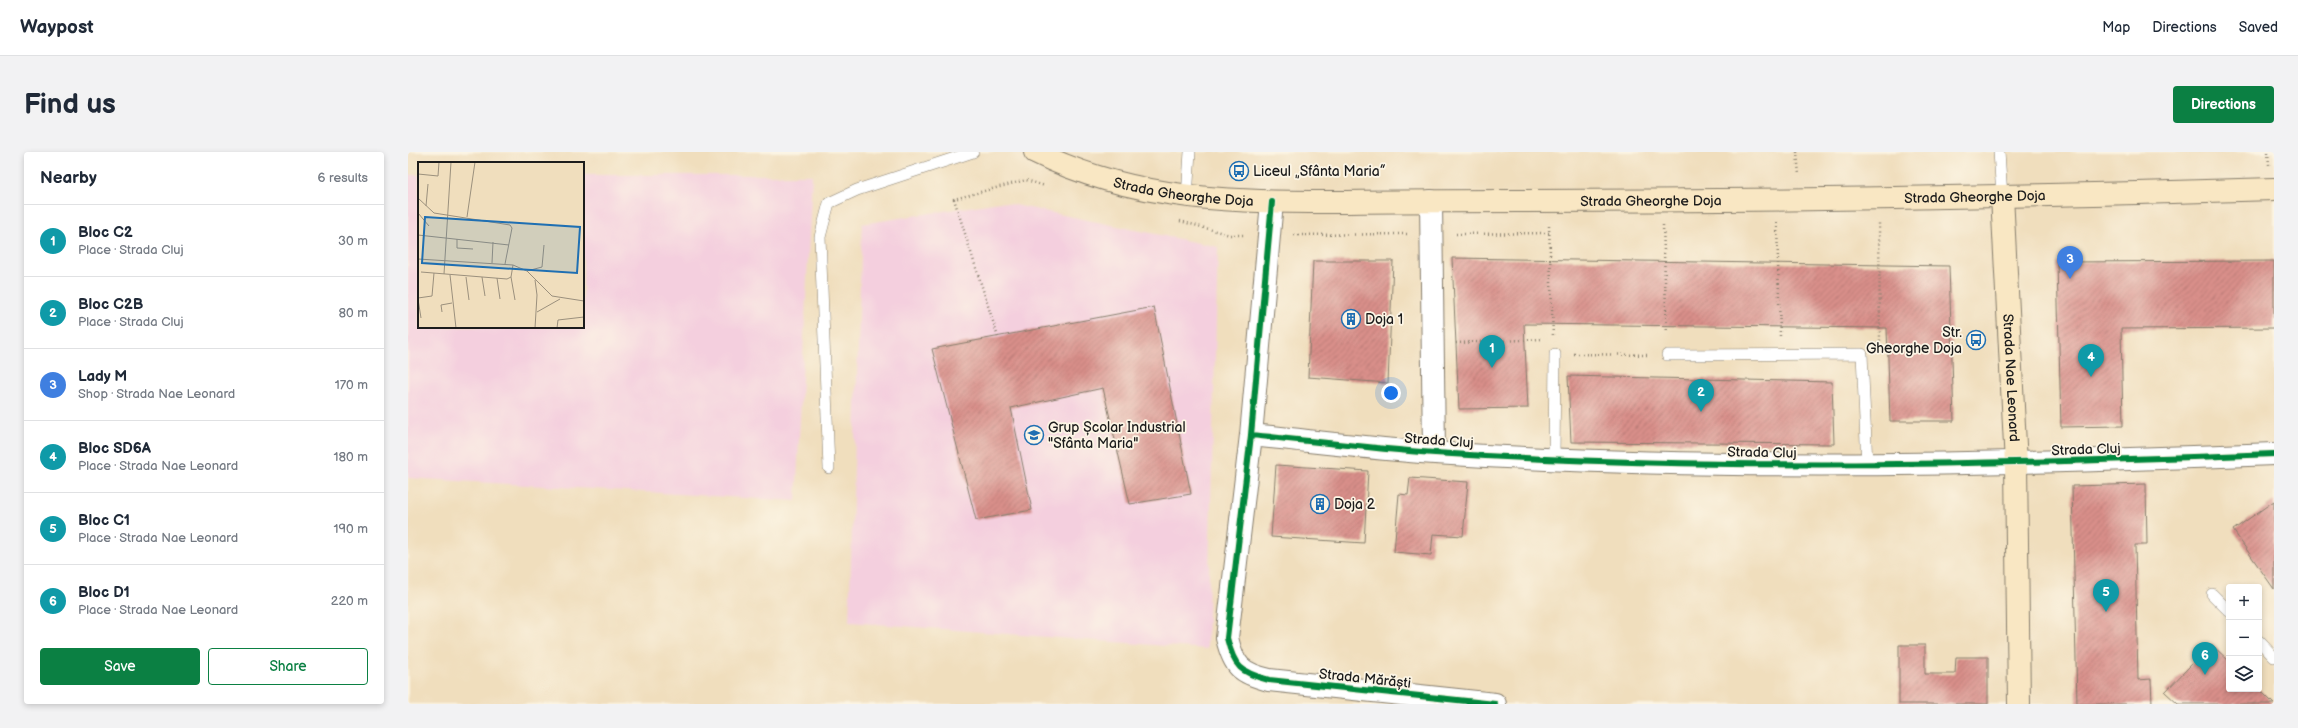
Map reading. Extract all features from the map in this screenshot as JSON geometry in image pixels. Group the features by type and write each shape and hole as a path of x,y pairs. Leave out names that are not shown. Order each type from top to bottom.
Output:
{"main road":[{"name":"Strada Gheorghe Doja","path":"1035,152 1091,174 1133,187 1187,198 1272,202 1776,200 2274,189"},
{"name":"Strada Nae Leonard","path":"2002,196 2016,464 2019,704"}],"street":[{"name":"Strada Cluj","path":"1431,201 1434,344 1434,453"},
{"path":"1251,435 1272,202"},
{"name":"Strada Cluj","path":"1251,435 1434,453 1554,458 1867,465 2016,464 2274,454"},
{"name":"Strada Mărăști","path":"1251,435 1227,638 1236,665 1250,675 1269,680 1495,704"}],"lane":[{"path":"829,468 820,237 829,203 857,190 973,152"},
{"path":"1187,198 1190,152"},
{"path":"1999,152 2002,196"},
{"path":"1554,458 1555,354"},
{"path":"1667,355 1862,354 1867,465"},
{"path":"2212,594 2226,608"},
{"path":"2262,645 2274,657"}],"path":[{"path":"1797,152 1799,180"},
{"path":"998,337 954,199 1026,180 1049,186"},
{"path":"1862,354 1880,340 1879,198"},
{"path":"1776,200 1781,355"},
{"path":"1434,344 1554,339 1549,233 1550,201"},
{"path":"1555,354 1667,355 1663,201"},
{"path":"1178,221 1230,235 1246,235"},
{"path":"1292,235 1549,233"}],"shaded area":[{"path":"408,175 418,175 418,328 584,328 584,175 812,175 796,501 408,478"},
{"name":"Grup Școlar Industrial \"Sfânta Maria\"","path":"1000,202 1218,247 1207,649 849,622 862,224"}],"building":[{"path":"1452,258 1949,266 1954,421 1890,421 1887,328 1524,324 1528,408 1459,409"},
{"name":"Doja 1","path":"1313,261 1393,261 1388,383 1308,377"},
{"path":"2274,261 2274,328 2121,329 2123,426 2061,427 2057,262"},
{"path":"1154,307 1191,494 1130,504 1103,388 1011,408 1032,510 976,520 932,349"},
{"path":"1568,376 1832,382 1834,444 1571,442"},
{"name":"Doja 2","path":"1276,465 1368,471 1364,543 1271,537"},
{"path":"1410,478 1468,482 1463,536 1433,534 1431,555 1394,552 1399,494 1408,495"},
{"path":"2146,484 2147,545 2135,545 2138,680 2151,679 2152,704 2077,704 2072,486"},
{"path":"2274,501 2274,589 2233,530"},
{"path":"2211,644 2226,658 2226,692 2262,692 2274,704 2178,704 2165,692"},
{"path":"1899,645 1925,645 1925,674 1955,674 1956,657 1988,657 1988,704 1899,704"}],"cycle path":[{"path":"1272,202 1251,435 1227,638 1233,656 1236,662 1245,671 1252,675 1269,680 1495,704"},
{"path":"1251,435 1435,453 1540,459 1750,464 2065,461 2274,454"}],"place":[{"name":"Liceul „Sfânta Maria”","path":"1239,171"},
{"name":"Lady M","path":"2070,279"},
{"name":"Doja 1","path":"1351,319"},
{"name":"Str. Gheorghe Doja","path":"1976,340"},
{"name":"Bloc C2","path":"1492,368"},
{"name":"Bloc SD6A","path":"2091,377"},
{"name":"Bloc C2B","path":"1701,412"},
{"name":"Grup Școlar Industrial \"Sfânta Maria\"","path":"1034,435"},
{"name":"Doja 2","path":"1320,504"},
{"name":"Bloc C1","path":"2106,612"},
{"name":"Bloc D1","path":"2205,675"}]}
